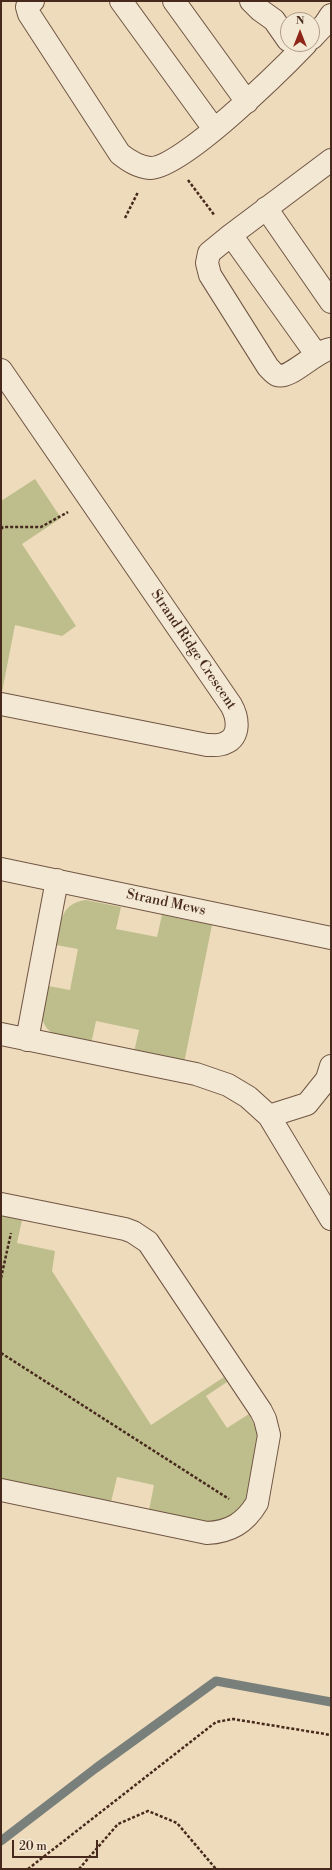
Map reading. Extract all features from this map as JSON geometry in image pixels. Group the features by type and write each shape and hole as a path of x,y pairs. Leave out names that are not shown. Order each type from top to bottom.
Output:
{"street":[{"path":"33,1 28,7 29,14 120,154 135,165 151,168 163,165 190,148 247,102 289,52"},
{"path":"122,1 214,129"},
{"path":"174,1 247,102"},
{"path":"251,1 260,10 274,20 280,27"},
{"path":"325,1 331,10"},
{"path":"320,29 331,14"},
{"path":"230,235 324,351 290,373 282,376 276,375 268,367 210,275 207,263 209,253 230,235 331,160"},
{"path":"266,208 331,302"},
{"name":"Strand Ridge Crescent","path":"1,370 235,711 237,719 236,731 234,737 224,744 207,745 1,704"},
{"name":"Strand Mews","path":"1,869 331,938"},
{"path":"27,1040 57,880"},
{"path":"1,1034 196,1074 234,1089 248,1097 268,1116 331,1219"},
{"path":"268,1116 306,1104 327,1079 331,1066"},
{"path":"1,1490 207,1533 220,1532 232,1528 251,1513 257,1503 269,1443 269,1435 265,1419 153,1249 141,1237 125,1229 8,1205"}],"path":[{"path":"163,165 187,178 200,198 230,235"},
{"path":"1,529 3,527 41,527 69,511 84,491"},
{"path":"1,1278 8,1205"},
{"path":"1,1353 251,1513"},
{"path":"28,1869 216,1722 233,1719 331,1735"},
{"path":"79,1869 118,1824 148,1811 177,1823 216,1869"}],"green space":[{"path":"35,479 61,518 22,544 76,626 62,636 15,625 2,692 1,501"},
{"path":"86,900 121,907 116,929 157,937 162,915 212,925 184,1063 134,1052 139,1030 96,1021 91,1044 68,1039 47,1029 43,1022 42,1014 48,986 70,990 78,949 56,945 63,915 71,905"},
{"path":"1,1215 22,1220 17,1243 55,1251 52,1271 151,1425 224,1377 227,1382 206,1396 227,1428 249,1414 258,1433 248,1495 239,1508 229,1517 217,1521 204,1522 149,1510 154,1485 117,1477 111,1502 1,1479"}],"waterway":[{"path":"1,1841 96,1768 216,1681 331,1702"}]}
